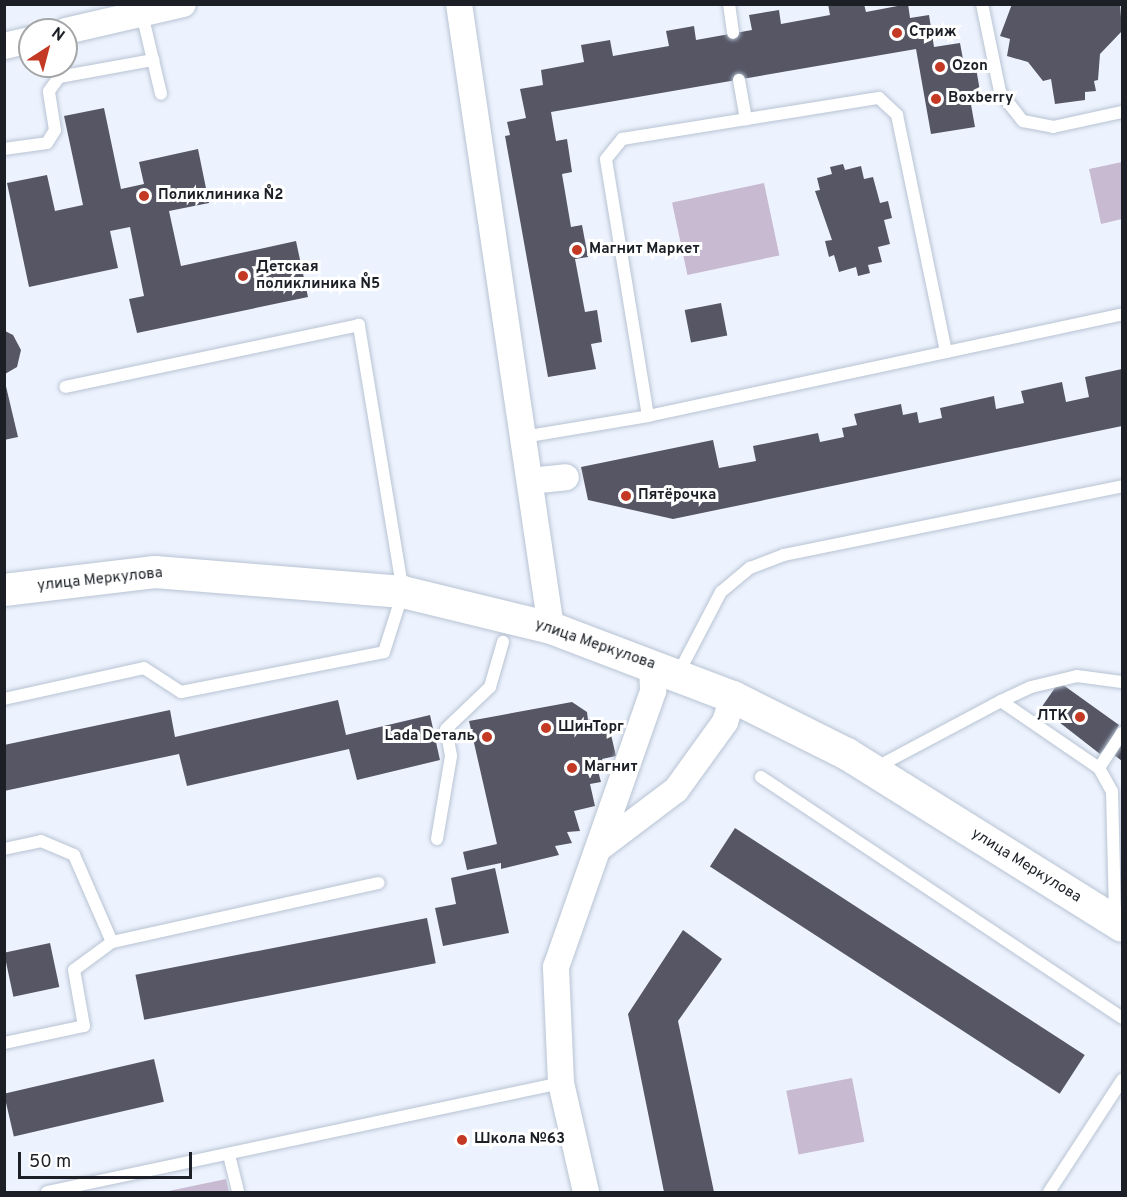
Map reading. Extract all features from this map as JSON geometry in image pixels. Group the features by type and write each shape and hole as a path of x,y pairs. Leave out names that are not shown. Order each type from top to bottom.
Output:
{"street":[{"path":"78,28 183,4"},
{"path":"459,4 551,628"},
{"path":"530,481 566,477"},
{"name":"улица Меркулова","path":"4,590 155,572 403,592 551,628 734,697 873,769 1119,924"},
{"path":"586,1192 561,1083 556,968 653,691 665,670"},
{"path":"599,848 676,790 725,723 734,697"}],"lane":[{"path":"729,4 733,33"},
{"path":"982,4 1000,92 1023,121 1053,127 1122,112"},
{"path":"142,14 161,94"},
{"path":"4,149 46,143 55,130 49,91 59,77 153,60"},
{"path":"739,80 746,119"},
{"path":"648,416 606,159 622,139 879,98 897,115 946,352"},
{"path":"523,437 648,416 1122,314"},
{"path":"4,699 144,668 181,692 384,651 403,592 359,325 65,387"},
{"path":"665,670 721,592 750,568 784,555 1122,486"},
{"path":"437,839 451,756 446,729 490,687 503,642"},
{"path":"873,769 1031,687 1077,676 1122,682"},
{"path":"1001,701 1099,768 1112,791 1119,844 1119,924"},
{"path":"1099,768 1122,733"},
{"path":"761,777 1122,1018"},
{"path":"4,849 41,841 74,855 112,942"},
{"path":"4,1043 84,1026 74,970 112,942 379,883"},
{"path":"1049,1192 1122,1080"},
{"path":"47,1192 561,1083"},
{"path":"228,1155 238,1192"}],"shaded area":[{"path":"1122,162 1122,219 1101,224 1089,169"},
{"path":"764,183 779,255 687,275 672,203"},
{"path":"852,1078 864,1142 799,1155 786,1091"},
{"path":"226,1179 229,1192 164,1192"}],"building":[{"path":"828,4 864,4 866,12 908,4 910,18 929,15 934,47 960,43 965,70 976,68 981,97 970,99 975,127 931,134 916,49 551,112 556,141 567,139 572,172 562,174 571,227 582,225 588,257 575,259 585,312 597,310 602,342 591,344 596,369 548,377 505,136 510,135 507,122 526,118 520,89 543,85 541,70 584,62 581,45 610,40 613,56 669,46 666,31 694,26 696,40 752,30 749,15 779,10 781,24 830,15"},
{"path":"1012,4 1120,4 1122,31 1100,54 1098,80 1094,81 1096,91 1085,92 1085,100 1055,104 1051,79 1043,81 1028,62 1007,56 1010,39 1000,36"},
{"path":"104,108 121,189 144,184 139,162 198,149 209,203 169,211 181,266 296,241 308,297 137,333 129,299 144,296 130,227 110,231 118,268 29,287 7,183 47,175 55,211 83,205 64,116"},
{"path":"843,164 845,170 861,166 864,179 873,177 880,203 888,201 892,218 884,220 890,244 878,247 882,262 868,265 870,273 858,276 856,267 839,272 834,255 829,257 825,241 832,240 815,191 820,190 817,178 832,174 830,167"},
{"path":"721,303 727,335 691,342 685,310"},
{"path":"5,331 13,335 21,350 17,367 5,374"},
{"path":"1122,369 1122,426 673,519 588,500 581,467 713,440 719,468 756,461 753,446 818,433 820,442 844,437 842,428 857,425 854,414 901,404 903,415 917,412 919,423 942,418 940,408 994,396 996,409 1024,403 1021,391 1062,382 1066,402 1089,397 1085,377"},
{"path":"4,378 18,437 4,440"},
{"name":"ЛТК","path":"1059,682 1119,725 1115,732 1122,737 1122,761 1105,748 1100,754 1041,708"},
{"path":"338,700 346,735 430,715 440,760 357,780 349,749 187,786 179,754 4,791 4,745 170,710 175,737"},
{"path":"572,702 587,712 588,720 595,718 597,728 609,726 616,756 602,759 606,770 598,771 601,782 590,784 595,806 574,811 580,831 567,832 572,843 555,846 559,855 501,869 501,863 467,870 463,852 497,844 469,721"},
{"path":"735,828 1085,1055 1060,1094 710,867"},
{"path":"495,868 509,933 443,946 435,908 456,904 451,878"},
{"path":"427,918 436,963 144,1020 135,975"},
{"path":"683,930 722,959 678,1021 714,1192 664,1192 628,1014"},
{"path":"50,943 59,987 13,997 4,953"},
{"path":"154,1059 164,1102 14,1137 4,1094"}],"place":[{"name":"Стриж","path":"897,33"},
{"name":"Ozon","path":"940,67"},
{"name":"Boxberry","path":"936,99"},
{"name":"Поликлиника N˚2","path":"144,196"},
{"name":"Магнит Маркет","path":"577,250"},
{"name":"Детская поликлиника N˚5","path":"243,276"},
{"name":"Пятёрочка","path":"626,496"},
{"name":"ЛТК","path":"1080,717"},
{"name":"ШинТорг","path":"546,728"},
{"name":"Lada Dеталь","path":"487,737"},
{"name":"Магнит","path":"572,768"},
{"name":"Школа №63","path":"462,1140"}]}
